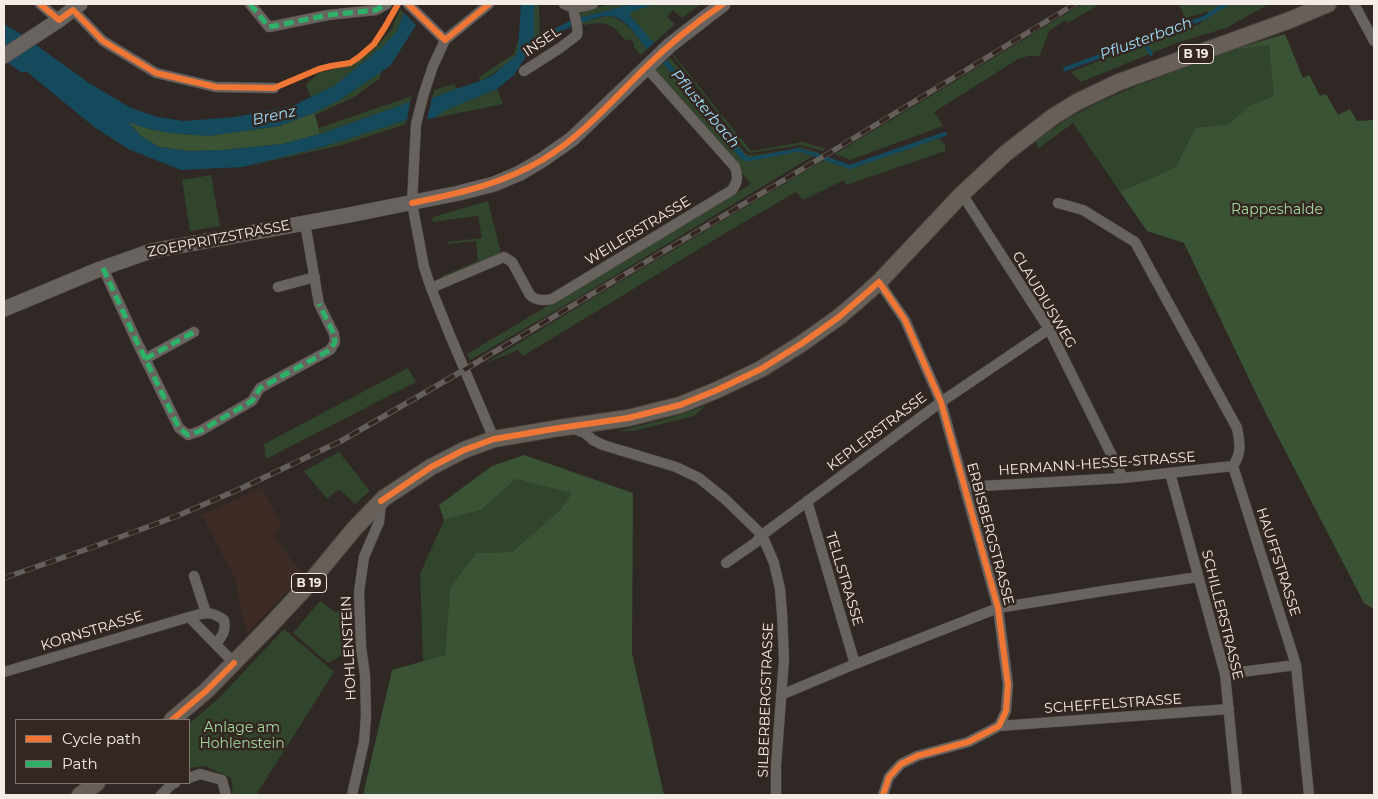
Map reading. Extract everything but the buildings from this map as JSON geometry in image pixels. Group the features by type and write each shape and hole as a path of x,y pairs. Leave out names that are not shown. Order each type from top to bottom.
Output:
{"main road":[{"name":"ZOEPPRITZSTRASSE","path":"4,309 103,268 151,251 460,193 494,184 520,173 572,138 655,59 698,22 723,4"},
{"name":"B 19","path":"173,719 206,691 266,631 307,586 354,529 431,467 464,450 494,440 628,418 680,405 761,369 839,317 879,282 962,194 1006,153 1067,108 1135,76 1290,20 1328,4"},
{"path":"4,56 76,7"},
{"path":"80,795 95,784"}],"street":[{"path":"40,4 58,20"},
{"path":"250,4 269,27 328,15 376,10 387,4"},
{"path":"408,4 445,40"},
{"path":"489,4 445,40 433,66 416,124 412,203 424,267 431,288 494,440"},
{"name":"INSEL","path":"524,71 575,37 578,32 576,22 568,5 584,6 593,4"},
{"path":"1354,4 1374,41"},
{"path":"76,7 103,40 156,73 216,87 274,88"},
{"name":"WEILERSTRASSE","path":"431,288 504,257 512,262 530,295 540,300 552,299 732,190 736,185 737,178 735,167 655,59"},
{"name":"CLAUDIUSWEG","path":"962,194 1050,329 1123,478"},
{"path":"1058,203 1083,210 1136,242 1237,428 1241,445 1233,466"},
{"path":"103,268 179,428 188,435 200,431 252,401 260,388 330,350 335,342 334,334 319,304 305,223"},
{"path":"278,287 315,277"},
{"name":"ERBISBERGSTRASSE","path":"879,282 905,320 941,402 998,608 1008,685 1006,711 999,726"},
{"name":"KEPLERSTRASSE","path":"726,563 941,402 1050,329"},
{"path":"145,359 194,332"},
{"name":"SILBERBERGSTRASSE","path":"568,427 585,433 603,445 676,468 699,478 725,499 762,535 774,563 780,589 784,659 776,766 776,795"},
{"name":"HERMANN-HESSE-STRASSE","path":"964,486 1123,478 1233,466"},
{"name":"HAUFFSTRASSE","path":"1233,466 1296,666 1309,795"},
{"name":"SCHILLERSTRASSE","path":"1170,473 1225,674 1237,795"},
{"name":"TELLSTRASSE","path":"807,501 856,664"},
{"name":"HOHLENSTEIN","path":"352,795 364,742 366,716 359,592 364,557 376,530 381,508"},
{"path":"194,576 206,612 215,614 224,620 225,628 222,636 216,643"},
{"path":"781,695 998,608 1198,577"},
{"name":"KORNSTRASSE","path":"4,672 206,612"},
{"path":"189,617 234,662"},
{"path":"1225,674 1296,666"},
{"name":"SCHEFFELSTRASSE","path":"999,726 1229,709"},
{"path":"883,795 889,777 901,764 917,756 968,742 999,726"},
{"path":"190,778 200,774 222,780 226,795"},
{"path":"161,795 172,784"}],"shaded area":[{"path":"262,488 282,525 274,535 297,568 306,572 247,633 239,604 236,581 202,515"}],"green space":[{"path":"534,4 539,4 540,36 533,40"},
{"path":"610,4 633,4 578,18 579,14 585,11"},
{"path":"656,4 701,4 682,18 673,10 667,17 675,24 654,43 631,17 630,12"},
{"path":"1082,4 1100,4 1068,23 1066,20 1050,30 1039,56 1028,56 1018,59 934,112 943,126 850,160 835,154"},
{"path":"1179,4 1269,4 1226,28 1176,43 1081,82 1071,72 1139,45 1200,24 1209,11 1185,18"},
{"path":"400,9 404,13 397,31 383,46 334,86 311,97 306,85 318,73 352,65 376,47 392,29"},
{"path":"607,16 620,20 625,24 647,49 641,55 630,39 626,41 616,30 608,25 599,23 584,25 580,23"},
{"path":"520,34 519,48 512,59 496,72 480,81 479,77 514,54"},
{"name":"Rappeshalde","path":"1285,34 1303,78 1309,75 1320,96 1326,94 1338,115 1350,109 1357,121 1374,120 1374,609 1364,603 1264,410 1184,243 1147,231 1120,192 1176,167 1195,128 1229,124 1249,106 1274,96 1269,45 1232,50"},
{"path":"1269,45 1275,96 1249,106 1229,124 1195,128 1176,167 1120,192 1073,123 1039,148 1035,141 1069,118 1136,86 1232,50"},
{"path":"673,54 751,151 803,142 826,149 823,151 801,145 750,153"},
{"path":"670,57 745,153 754,155 789,149 751,157 746,156 667,60"},
{"path":"663,63 740,158 745,161 751,161 796,152 813,156 571,302 470,360 467,354 751,184 655,71"},
{"path":"381,72 380,78 354,97 315,115 314,113 338,101"},
{"path":"455,84 456,89 432,98 434,90"},
{"path":"497,89 503,104 434,118 446,110"},
{"path":"412,96 410,102 320,134 319,128"},
{"path":"314,113 320,134 282,144 223,150 189,151 159,147 141,136 127,121 149,129 170,133 208,136 279,126"},
{"path":"407,120 406,124 342,145 243,167 322,147"},
{"path":"939,138 945,145 945,151 846,185 844,180 803,200 796,192 523,356 518,350 484,364 824,160 850,169"},
{"path":"801,147 820,153 818,154 795,148"},
{"path":"211,175 220,226 190,231 182,180"},
{"path":"488,201 501,253 442,279 442,276 478,261 476,241 448,244 447,242 482,238 478,216 432,222 433,217"},
{"path":"408,368 416,382 266,459 264,444"},
{"path":"706,405 694,416 633,431 618,431 674,417"},
{"path":"339,452 370,491 355,504 339,489 327,499 304,471"},
{"path":"524,455 633,493 632,653 664,795 363,795 392,670 445,655 450,588 476,553 512,552 560,510 572,493 516,479 481,510 444,520 439,505 492,466"},
{"path":"516,479 573,492 560,510 512,552 476,553 450,588 445,655 423,661 420,574 444,520 481,510"},
{"path":"351,595 348,617 353,649 328,663 293,633 320,601 336,613"},
{"name":"Anlage am Hohlenstein","path":"284,629 334,672 256,795 233,795 231,778 205,766 190,768 190,723 220,697"}],"water":[{"path":"521,4 534,4 534,40 571,20 573,26 549,37 530,50 514,75 497,89 446,110 434,118 427,119 432,98 493,75 516,55"},
{"path":"633,4 656,4 630,12 631,17 654,43 647,49 626,23 620,19 605,16 580,23 578,18"},
{"name":"Brenz","path":"404,13 416,25 391,65 338,101 314,113 279,126 208,136 170,133 128,122 141,136 159,147 189,151 223,150 282,144 320,134 410,102 407,120 322,147 243,167 181,170 128,149 93,126 26,71 22,73 4,60 4,24 89,83 131,108 157,117 184,121 235,117 292,106 334,86 383,46 397,31"},
{"path":"667,60 746,156 751,157 799,148 818,154 813,156 796,152 751,161 745,161 740,158 663,63"}],"waterway":[{"name":"Pflusterbach","path":"1065,69 1204,18 1226,4"},
{"path":"1143,40 1151,54"},
{"name":"Pflusterbach","path":"813,154 850,167 945,134"}],"railway":[{"path":"4,578 177,516 242,488 341,441 831,152 1075,4"}],"marked path":[{"path":"250,4 269,27 328,15 376,10 387,4"},
{"path":"103,268 179,428 188,435 200,431 252,401 260,388 330,350 335,342 334,334 319,304"},
{"path":"145,359 194,332"}],"cycle path":[{"path":"40,4 59,20 73,10 103,41 156,73 216,87 274,88 319,69 350,63 359,57 374,44 398,4"},
{"path":"408,4 445,40 489,4"},
{"path":"412,203 463,192 495,182 542,160 583,130 653,60 723,4"},
{"path":"381,501 431,467 464,450 494,439 628,418 680,405 717,390 761,369 801,344 839,317 879,282 905,320 941,402 998,608 1008,685 1006,711 999,726 968,742 917,756 901,764 889,777 883,795"},
{"path":"173,719 206,691 234,663"}]}
